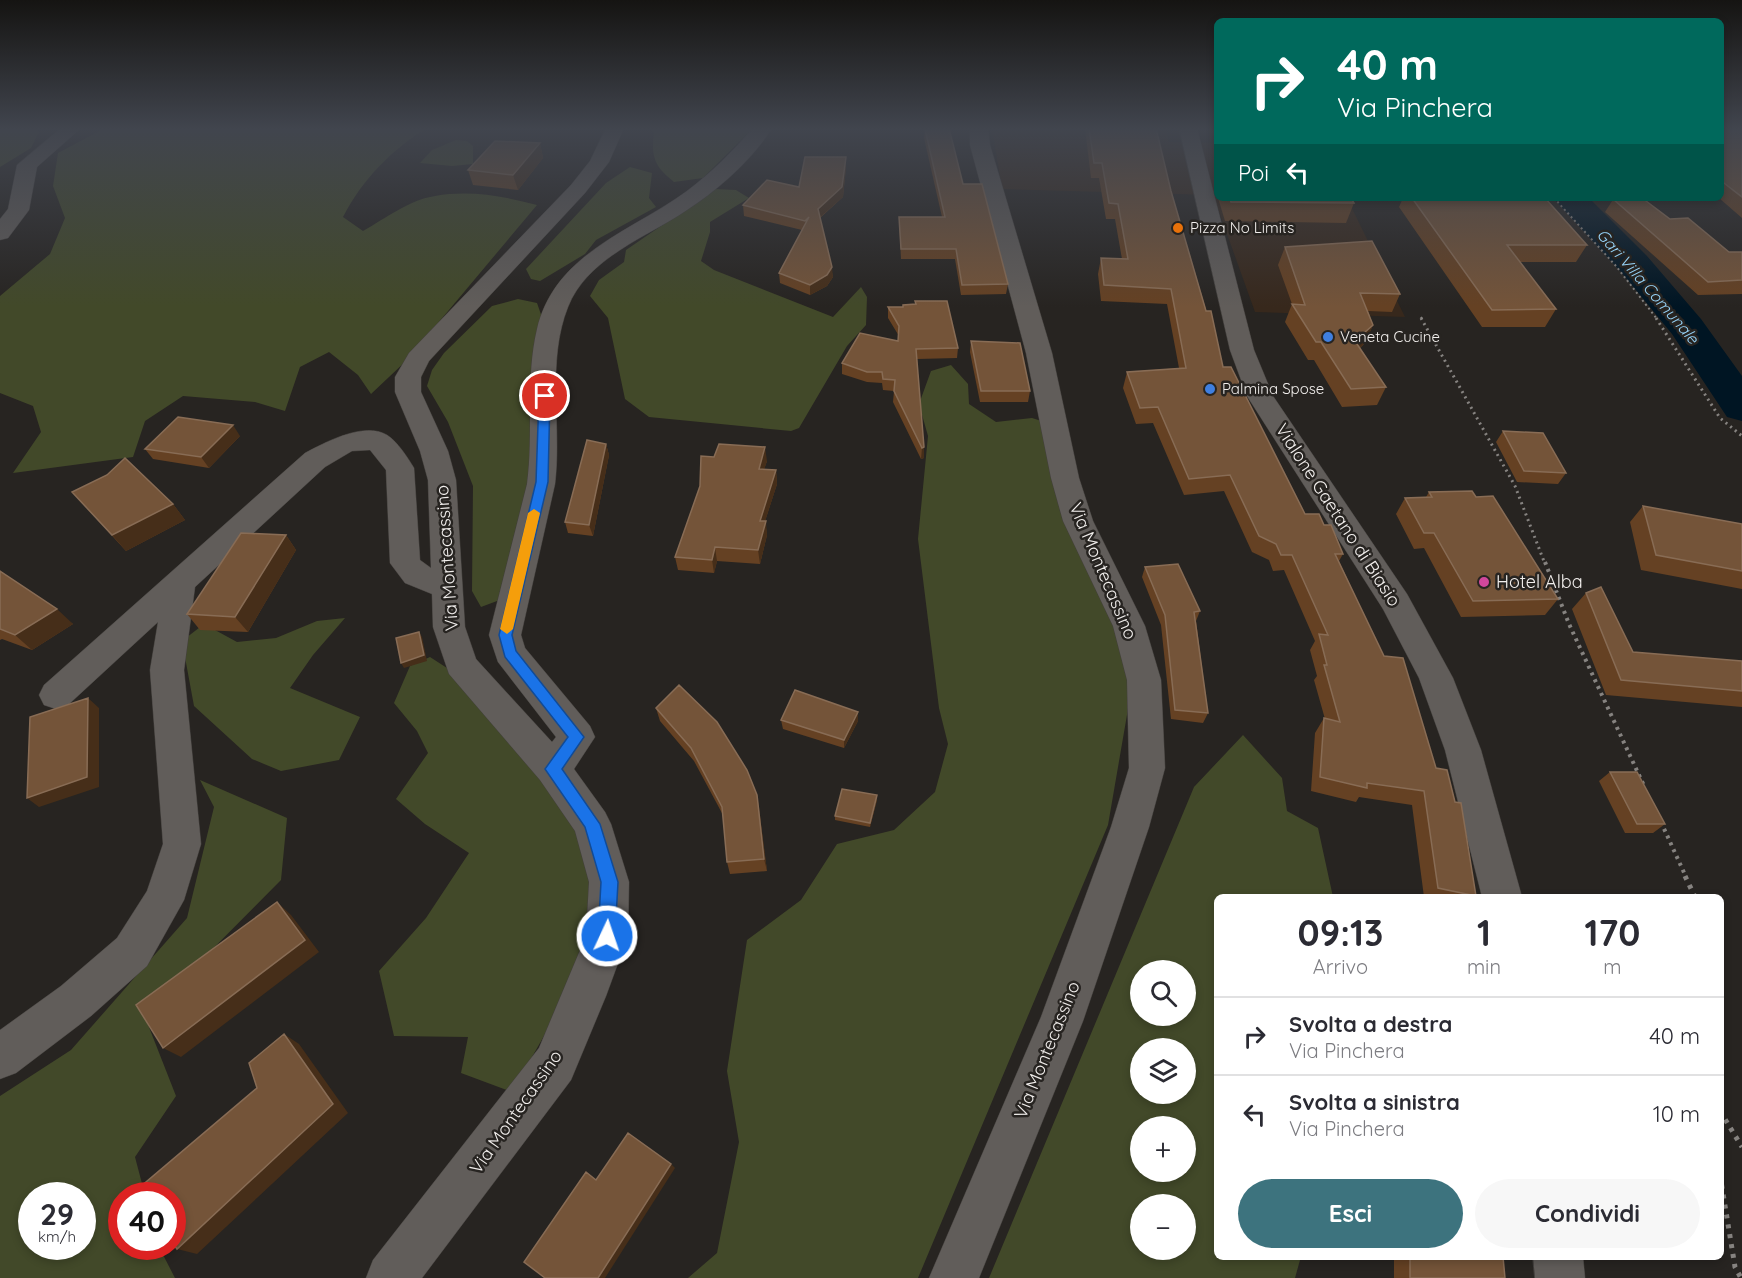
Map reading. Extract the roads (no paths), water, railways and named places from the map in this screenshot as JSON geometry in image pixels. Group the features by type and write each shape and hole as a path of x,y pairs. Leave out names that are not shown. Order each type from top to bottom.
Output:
{"street":[{"path":"0,232 18,210 22,188"},
{"name":"Via Montecassino","path":"392,1278 555,1064 585,996 607,936 609,882 592,824 553,769 461,665 449,627 442,480 434,451 408,392 408,377 418,358 579,188"},
{"path":"553,769 577,737 510,653 505,635 542,482 546,354 553,313 568,285 591,260 694,195 702,188"},
{"name":"Via Montecassino","path":"954,1278 1061,1021 1130,827 1147,768 1144,680 1129,626 1078,521 1065,478 1039,353 992,188"},
{"name":"Vialone Gaetano di Biasio","path":"1210,188 1242,350 1260,396 1396,603 1436,678 1463,750 1501,894"},
{"path":"56,695 315,459 347,442 377,441 399,468 405,563 416,575 448,588"},
{"path":"0,1057 76,1001 132,952 164,900 182,844 167,670 180,582"},
{"path":"1558,1260 1560,1278"}],"waterway":[{"name":"Gari Villa Comunale","path":"1573,201 1634,264 1687,327 1742,407"}],"place":[{"name":"Pizza No Limits","path":"1178,228"},
{"name":"Veneta Cucine","path":"1328,337"},
{"name":"Palmina Spose","path":"1210,389"},
{"name":"Hotel Alba","path":"1484,582"}]}
